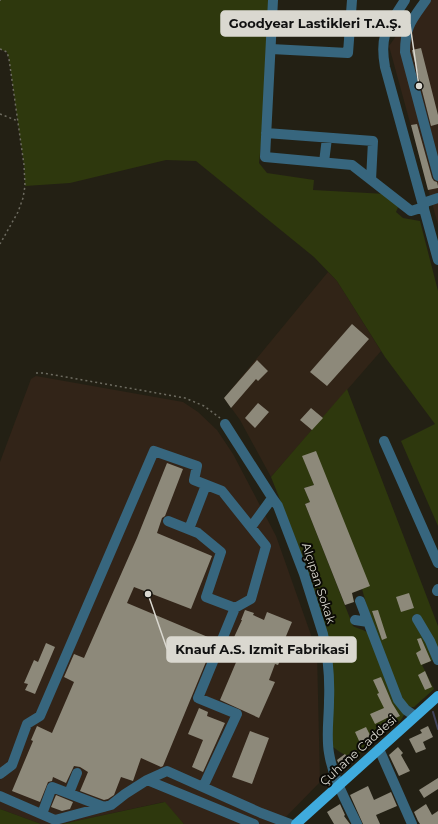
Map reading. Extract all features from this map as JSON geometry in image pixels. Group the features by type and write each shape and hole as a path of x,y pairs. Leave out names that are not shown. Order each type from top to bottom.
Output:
{"main road":[{"name":"Çuhane Caddesi","path":"296,824 438,696"}],"street":[{"path":"273,0 265,157 352,165 411,210 438,198"},
{"path":"271,49 348,53 352,0"},
{"path":"405,0 385,33 382,53 438,260"},
{"path":"426,0 410,24 405,37 405,52 438,176"},
{"path":"266,133 373,141 371,180"},
{"path":"324,162 327,138"},
{"name":"Alçıpan Sokak","path":"225,424 278,506 300,562 326,646 329,678 329,752 332,768 357,824"},
{"path":"384,441 438,563"},
{"path":"0,774 12,765 27,724 40,716 154,451 197,466 194,480 222,491 266,546 251,599 235,608 198,698 237,714 204,787"},
{"path":"189,529 206,485"},
{"path":"251,527 273,499"},
{"path":"168,521 198,533 221,552 206,597 235,608"},
{"path":"360,601 398,700 406,710 415,716"},
{"path":"417,619 430,641 438,660"},
{"path":"354,620 368,622"},
{"path":"378,749 412,824"},
{"path":"0,796 55,820 111,805 147,780 167,770 261,813 290,824"},
{"path":"68,793 77,773"},
{"path":"147,780 254,824"},
{"path":"42,814 52,787 104,807"}],"path":[{"path":"0,49 6,52 9,59 24,165 25,186 18,212 0,244"},
{"path":"0,114 18,121"},
{"path":"36,373 185,398 204,406 217,415 225,424"}],"shaded area":[{"path":"422,0 438,0 438,225 389,46"},
{"path":"328,272 337,281 381,351 271,477 240,420 224,398"},
{"path":"36,376 183,402 198,412 217,430 233,454 276,536 317,652 320,782 279,824 184,824 164,802 62,824 41,824 0,809 0,462 31,379"}],"green space":[{"path":"0,0 270,0 264,115 259,163 267,173 314,180 313,190 386,194 399,205 396,212 403,218 420,221 438,291 438,526 401,441 435,424 385,357 337,281 314,257 196,161 166,160 70,183 25,186 24,165 9,59 7,52 0,49"},
{"path":"347,389 438,626 438,649 417,614 413,615 435,659 422,665 434,689 414,707 410,707 402,700 371,621 362,589 303,457 314,485 304,488 310,502 305,504 353,626 368,633 404,715 401,720 377,740 353,757 345,755 333,747 332,686 294,535 271,477"},
{"path":"165,802 184,824 62,824"},
{"path":"0,809 41,824 0,824"}],"building":[{"path":"421,48 438,115 438,124 431,126 412,51"},
{"path":"417,124 432,178 437,182 438,188 428,190 411,125"},
{"path":"352,324 369,339 327,386 310,372"},
{"path":"257,360 268,371 258,381 256,379 231,408 224,398"},
{"path":"258,403 269,412 255,428 245,418"},
{"path":"311,408 323,418 312,430 300,420"},
{"path":"316,451 370,586 352,593 354,602 345,605 305,504 310,502 304,488 314,485 302,456"},
{"path":"167,463 183,469 157,533 212,556 191,609 134,587 127,603 215,640 163,766 161,767 141,758 133,781 121,777 114,795 104,800 80,791 88,772 80,767 74,766 66,783 53,777 52,781 48,782 40,802 12,791 33,741 31,740 37,726 52,733 74,682 64,677 74,654 84,658 137,538"},
{"path":"409,593 414,608 401,612 396,597"},
{"path":"245,610 254,613 253,615 264,620 267,612 292,622 281,648 285,650 278,665 275,664 269,680 275,682 259,718 220,700 240,653 229,648"},
{"path":"378,610 387,638 382,640 372,611"},
{"path":"421,638 431,661 421,665 416,653 421,650 417,639"},
{"path":"46,643 55,647 35,694 25,690 28,684 24,683 34,660 38,662"},
{"path":"425,671 432,687 425,690 418,675"},
{"path":"381,677 392,703 400,716 391,720 389,717 375,724 370,714 384,708 377,694 379,693 373,680"},
{"path":"199,708 208,712 207,716 225,723 203,772 192,767 203,740 188,734"},
{"path":"428,726 433,737 423,742 426,749 416,753 409,739 422,733 420,730"},
{"path":"366,727 371,737 360,743 355,732"},
{"path":"250,731 269,738 252,784 232,777"},
{"path":"398,747 403,753 401,755 410,771 399,776 389,755"},
{"path":"345,754 351,762 341,769 337,760"},
{"path":"438,778 438,789 424,798 419,790"},
{"path":"368,786 374,800 391,792 397,806 376,815 380,824 363,824 350,795"},
{"path":"56,795 73,802 70,809 62,811 51,807"},
{"path":"340,804 345,815 344,816 350,824 334,824 327,812"},
{"path":"426,804 432,815 438,811 438,824 420,824 418,821 414,812"}],"waterway":[{"path":"433,712 438,729"}],"place":[{"name":"Goodyear Lastikleri T.A.Ş.","path":"419,86"},
{"name":"Knauf A.S. Izmit Fabrikasi","path":"148,594"}]}
